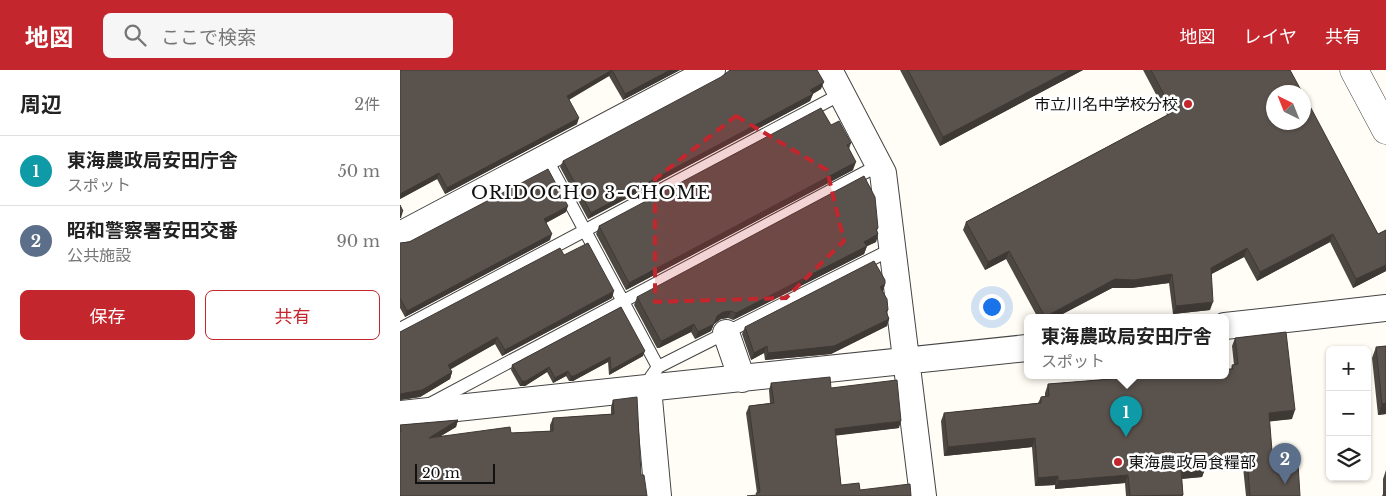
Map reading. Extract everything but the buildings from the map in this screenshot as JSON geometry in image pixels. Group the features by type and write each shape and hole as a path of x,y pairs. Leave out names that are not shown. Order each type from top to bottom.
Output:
{"street":[{"path":"400,235 712,70"},
{"path":"829,70 883,173 922,496"},
{"path":"1354,70 1386,130"},
{"path":"1229,326 1386,308"},
{"path":"726,333 742,378"},
{"path":"406,414 653,378 742,378 1024,348"},
{"path":"653,378 658,496"}],"lane":[{"path":"400,329 841,94"},
{"path":"546,158 623,301 653,378 726,333 892,249"},
{"path":"406,414 879,165"}],"highlighted area":[{"path":"736,116 827,170 844,241 786,298 655,302 655,179"}],"place":[{"name":"市立川名中学校分校","path":"1188,104"},
{"name":"東海農政局安田庁舎","path":"1126,437"},
{"name":"東海農政局食糧部","path":"1118,462"},
{"name":"昭和警察署安田交番","path":"1285,484"}],"district":[{"name":"ORIDOCHO 3-CHOME","path":"591,193"}]}
